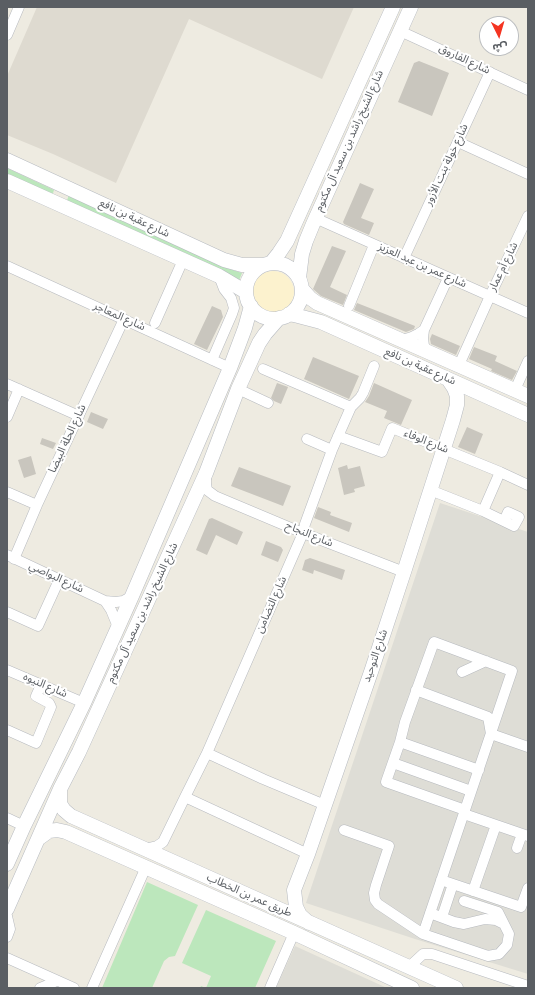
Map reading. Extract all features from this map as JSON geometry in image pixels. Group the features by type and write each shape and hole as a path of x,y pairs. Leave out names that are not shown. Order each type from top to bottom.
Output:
{"street":[{"path":"7,35 19,7"},
{"name":"شارع الشيخ راشد بن سعيد آل مكتوم","path":"267,264 279,253 287,241 394,7"},
{"name":"شارع الشيخ راشد بن سعيد آل مكتوم","path":"301,284 302,254 315,218 411,7"},
{"name":"شارع الفاروق","path":"400,31 528,90"},
{"name":"شارع خولة بنت الأزور","path":"404,258 490,72"},
{"path":"458,142 528,174"},
{"name":"شارع عقبة بن نافع","path":"7,160 224,260 242,265 267,264"},
{"name":"شارع عقبة بن نافع","path":"7,181 219,276 246,292"},
{"name":"شارع أم عمار","path":"459,365 528,216"},
{"name":"شارع عمر بن عبد العزيز","path":"315,218 528,313"},
{"path":"349,306 374,244"},
{"path":"155,323 183,260"},
{"path":"278,263 291,268 296,273 301,284 302,296 295,310 284,316 271,318 256,312 251,306 246,292 249,279 253,273 258,268 267,264 278,263"},
{"name":"شارع المعاجر","path":"7,266 230,368"},
{"path":"212,360 234,308 231,298 224,289 219,276"},
{"path":"429,352 424,346 424,330 448,278"},
{"name":"شارع عقبة بن نافع","path":"301,284 310,298 317,303 522,393"},
{"name":"شارع الشيخ راشد بن سعيد آل مكتوم","path":"7,864 84,702 132,596 230,368 243,336 251,306"},
{"name":"شارع الشيخ راشد بن سعيد آل مكتوم","path":"7,909 60,789 79,752 206,473 238,389 259,343 268,330 284,316"},
{"name":"شارع عقبة بن نافع","path":"284,316 298,316 321,322 528,415"},
{"name":"شارع الحلة البيضا","path":"11,557 124,319"},
{"path":"399,339 412,337 424,330"},
{"path":"522,393 528,361"},
{"name":"شارع التضامن","path":"163,842 186,798 303,533 304,524 338,436 351,407 363,393 374,366"},
{"path":"263,369 351,407"},
{"name":"شارع التوحيد","path":"294,890 325,805 404,572 453,420 457,396 454,388 448,380"},
{"path":"7,384 79,416"},
{"path":"7,417 19,389"},
{"path":"238,389 268,403"},
{"name":"شارع التوحيد","path":"453,420 459,408 467,399 475,396 487,397"},
{"name":"شارع الوفاء","path":"338,436 382,452 392,428 444,448 528,485"},
{"path":"307,438 332,450"},
{"path":"483,511 500,472"},
{"path":"206,473 207,490 215,496"},
{"path":"430,490 504,521"},
{"path":"7,492 37,505"},
{"path":"192,504 208,496 215,496"},
{"name":"شارع النجاح","path":"215,496 303,533 404,572"},
{"name":"شارع البواصي","path":"11,557 105,601 123,601 132,596"},
{"path":"7,612 38,626 60,580"},
{"path":"105,601 111,610 118,627"},
{"path":"423,934 464,812 472,791 512,671 434,642 405,722 400,742 386,782 464,812 496,825 525,835 517,848"},
{"path":"79,752 94,710 112,667 111,662 107,661 102,663"},
{"path":"462,672 486,661"},
{"name":"شارع النيوه","path":"7,670 84,702"},
{"path":"7,730 36,743 51,707 49,702 36,696 41,685"},
{"path":"416,690 488,717 491,734"},
{"path":"491,734 528,747"},
{"path":"400,742 479,770"},
{"path":"206,753 262,779 325,805"},
{"path":"393,763 472,791"},
{"name":"طريق عمر بن الخطاب","path":"60,789 60,804 71,816 456,988"},
{"path":"186,798 308,854"},
{"path":"7,818 24,826"},
{"path":"473,891 496,825"},
{"name":"طريق عمر بن الخطاب","path":"38,839 48,831 57,830 66,832 294,933 412,988"},
{"path":"344,830 389,846 374,893 375,900 378,904 423,934 488,956 499,954 507,945 508,934 498,912 464,901"},
{"path":"144,849 157,846 163,842 167,859"},
{"path":"92,988 146,867"},
{"path":"192,888 190,879 195,874 201,874"},
{"path":"441,880 522,907 528,888"},
{"path":"442,917 453,884"},
{"path":"262,901 273,902 281,900 289,896 294,890"},
{"path":"294,890 296,907 300,915 309,923"},
{"path":"430,913 464,924 485,919 496,920 504,924"},
{"path":"7,916 10,929 7,937"},
{"path":"270,988 294,933"},
{"path":"409,967 426,953 525,986"},
{"path":"7,958 56,984 74,988"},
{"path":"40,988 56,984"}],"shaded area":[{"path":"37,7 354,7 322,79 189,19 116,183 7,135 7,76"},
{"path":"440,503 528,532 528,974 306,903"},
{"path":"295,946 387,988 276,988"}],"green space":[{"path":"7,168 54,190 52,196 7,175"},
{"path":"69,195 230,269 242,273 238,283 66,203"},
{"path":"147,882 198,905 175,956 169,957 164,961 152,988 102,988"},
{"path":"206,910 276,941 255,988 206,988 211,976 182,963"}],"sand":[{"path":"269,271 277,271 285,274 291,280 294,292 291,304 285,310 277,313 269,313 261,310 255,304 252,296 252,288 255,280 261,274"}],"building":[{"path":"419,61 449,73 432,116 398,102 414,63"},
{"path":"360,183 374,189 361,218 374,223 369,235 344,224 343,222"},
{"path":"332,246 346,251 330,287 347,295 343,305 321,296 313,289"},
{"path":"357,303 415,326 414,329 406,332 354,310"},
{"path":"212,306 221,310 223,317 207,350 194,344"},
{"path":"432,334 460,346 456,355 431,344 430,339"},
{"path":"474,347 497,356 495,361 517,371 512,380 469,359"},
{"path":"313,357 359,376 349,399 304,379"},
{"path":"277,383 288,387 281,404 271,398"},
{"path":"374,383 412,400 401,425 384,418 387,411 365,402"},
{"path":"91,412 108,419 103,429 87,422"},
{"path":"467,427 483,434 475,454 458,447"},
{"path":"42,438 56,443 53,449 40,444"},
{"path":"31,456 36,474 24,478 18,460"},
{"path":"347,465 348,469 360,466 365,486 354,489 355,492 344,495 338,468"},
{"path":"239,467 291,486 283,506 231,486"},
{"path":"318,507 331,512 330,515 352,523 349,532 314,518"},
{"path":"212,518 243,532 237,545 216,535 207,555 196,550 209,519"},
{"path":"266,541 281,547 283,550 278,562 261,555"},
{"path":"310,558 345,570 342,580 314,570 313,574 302,570 305,560"}]}
